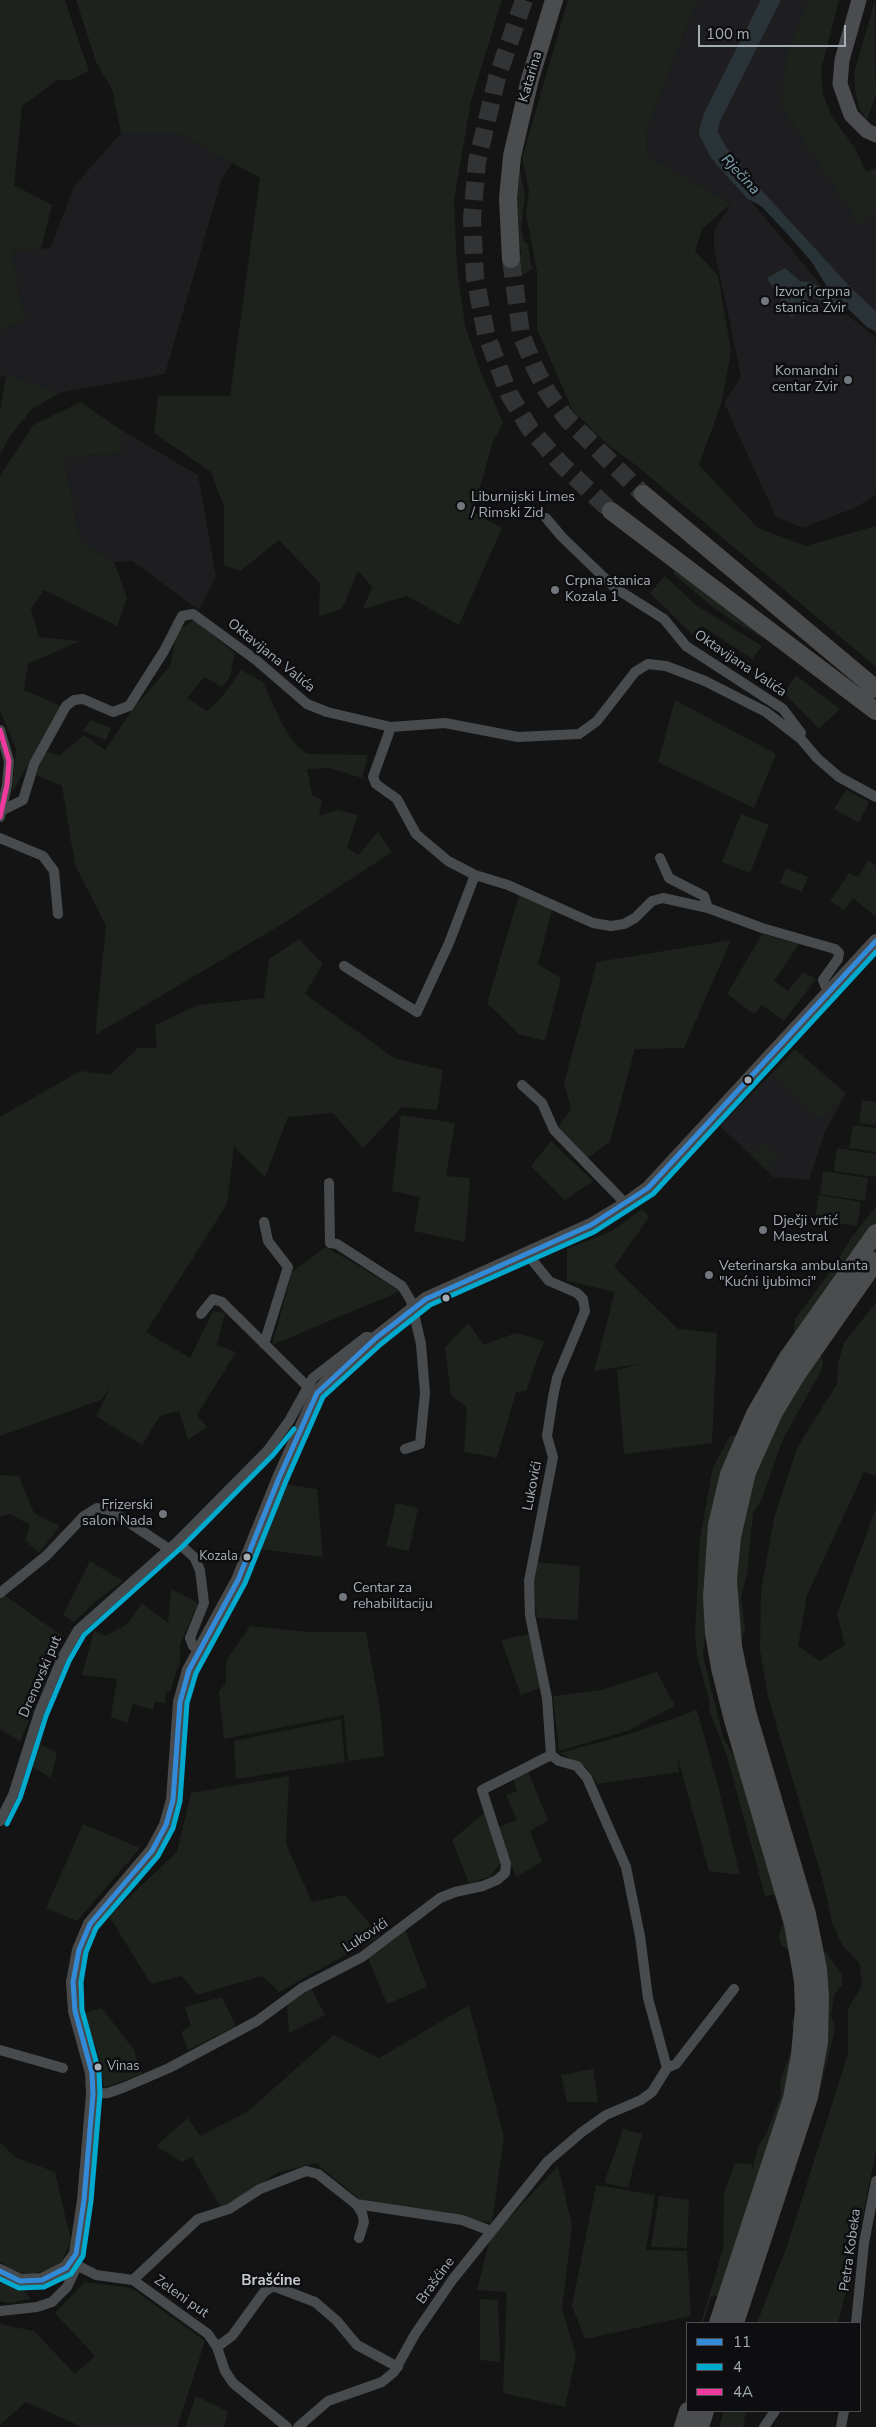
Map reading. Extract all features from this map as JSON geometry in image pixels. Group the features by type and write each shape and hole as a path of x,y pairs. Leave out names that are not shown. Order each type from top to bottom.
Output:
{"highway":[{"name":"Katarina","path":"511,259 508,206 512,156 530,79 554,0"},
{"path":"643,494 876,689"},
{"path":"612,511 876,711"},
{"path":"718,2322 792,2098 800,2055 804,2009 803,1981 793,1924 733,1720 720,1668 714,1633 712,1597 717,1525 729,1474 755,1414 787,1358 876,1233"},
{"path":"735,2322 809,2097 819,2042 820,1997 818,1969 807,1914 750,1721 733,1647 728,1586 732,1537 747,1472 774,1412 797,1374 876,1262"},
{"path":"683,2427 688,2412"},
{"path":"700,2427 705,2412"}],"main road":[{"path":"860,0 842,60 840,84 851,114 867,132 876,135"},
{"path":"0,2271 20,2281 38,2281 56,2275 74,2264 81,2231 93,2094 92,2073 74,2011 73,1982 79,1950 90,1924 152,1851 166,1825 173,1800 180,1702 189,1670 198,1649 232,1593 245,1567 278,1478 313,1400 330,1379 412,1309 445,1291 591,1225 648,1188 876,941"}],"street":[{"name":"Oktavijana Valića","path":"546,518 562,537 615,588 664,620 686,646 783,708 801,732 801,739"},
{"name":"Oktavijana Valića","path":"2,813 23,800 34,764 66,706 74,700 83,699 113,712 129,706 164,651 182,616 193,614 256,660 307,704 327,712 391,727 446,723 518,737 579,734 597,721 635,672 648,664 656,664 705,680 766,712 801,739 817,758 839,777 876,797"},
{"path":"391,727 373,777 376,784 397,799 416,834 448,862 475,875 508,886 593,923 611,926 624,924 635,918 652,902 663,898 708,908 762,928 835,949 839,953 838,958 823,980 829,994"},
{"name":"Oktavijana Valića","path":"0,730 9,761 2,813"},
{"path":"0,838 43,856 54,871 58,914"},
{"path":"660,858 669,878 704,896 708,908"},
{"path":"344,966 417,1012 449,943 475,875"},
{"path":"522,1085 542,1104 554,1130 626,1204"},
{"path":"328,1182 330,1243 337,1244 402,1286 408,1295 421,1344 424,1393 420,1444 405,1449"},
{"path":"264,1222 268,1241 288,1267 264,1344"},
{"name":"Lukovići","path":"93,2094 108,2093 125,2087 169,2068 231,2036 302,1988 362,1957 440,1898 455,1892 483,1886 497,1880 505,1873 506,1864 482,1790 551,1755 547,1698 530,1615 529,1581 553,1457 547,1436 553,1398 558,1378 584,1311 583,1299 577,1293 549,1281 538,1270 528,1255"},
{"path":"201,1314 213,1299 222,1302 307,1386"},
{"name":"Drenovski put","path":"0,1821 13,1795 39,1713 69,1644 88,1619 177,1542 276,1441 313,1378 359,1341 366,1337 376,1338"},
{"path":"0,1593 46,1556 84,1516 97,1508 110,1510 169,1549"},
{"path":"177,1542 194,1558 200,1570 204,1603 190,1638 193,1646 198,1649"},
{"path":"551,1755 559,1761 577,1766 587,1778 626,1867 640,1936 648,1998 667,2068"},
{"path":"356,2204 462,2220 491,2231 548,2161 582,2132 606,2115 641,2100 652,2092 667,2068 676,2064 734,1988"},
{"path":"0,2050 63,2068"},
{"path":"0,2311 37,2307 52,2302 66,2287 74,2264 96,2275 133,2280 198,2219 229,2208 260,2189 297,2172 313,2171 356,2204 362,2213 364,2222 359,2238"},
{"name":"Petra Kobeka","path":"856,2322 864,2243 876,2181"},
{"name":"Brašćine","path":"298,2427 328,2401 382,2382 398,2366 433,2307 491,2231"},
{"name":"Zeleni put","path":"133,2280 198,2325 217,2347 225,2371 233,2383 287,2427"},
{"path":"217,2347 232,2336 264,2292 273,2286 315,2302 337,2321 357,2345 398,2366"},
{"path":"764,2427 773,2412"},
{"path":"841,2427 844,2412"}],"shaded area":[{"path":"0,0 65,0 89,71 70,80 57,80 22,106 14,185 52,205 41,249 11,252 25,321 0,329"},
{"path":"76,0 502,0 471,101 454,200 457,268 465,326 480,370 503,423 493,441 473,512 502,528 459,625 407,596 363,609 372,587 358,571 342,609 319,616 320,583 279,540 240,571 224,565 224,507 211,472 154,433 158,396 230,396 260,178 178,133 121,133 112,89 97,64"},
{"path":"568,0 697,0 647,129 646,156 731,204 702,229 695,251 718,275 731,351 722,401 699,465 758,528 806,546 876,526 876,667 637,466 608,445 573,411 537,329 537,271 526,214 529,190 522,158"},
{"path":"697,0 809,0 781,106 860,223 876,213 876,313 715,163 743,191 843,312 876,337 876,494 857,507 803,528 776,517 724,403 741,376 714,248 714,230 731,204 646,157 647,129"},
{"path":"809,0 839,0 821,70 823,94 832,117 855,148 866,172 876,168 876,213 860,224 781,106 787,54"},
{"path":"875,0 876,95 867,120 859,108 854,73"},
{"path":"121,133 178,133 232,163 222,178 165,374 59,393 6,376 0,377 0,329 25,321 11,252 50,248 75,185"},
{"path":"519,167 525,196 521,228 524,241 528,244 531,266 534,268 523,275 518,255 521,254 521,249 518,249 516,203"},
{"path":"6,375 59,393 32,409 10,436 0,455 0,412"},
{"path":"81,402 121,430 121,453 64,458 80,541 114,562 127,598 117,626 44,590 31,609 39,637 80,641 28,664 24,690 61,706 12,793 16,749 0,711 0,476 33,425"},
{"path":"121,430 198,475 216,576 199,610 132,561 114,562 80,541 64,458 121,453"},
{"path":"676,570 764,636 763,638 711,606 673,573"},
{"path":"665,576 696,605 762,646 752,659 702,626 693,635 650,593"},
{"path":"194,620 235,653 230,677 222,687 204,677 187,698 207,711 222,697 241,670 263,682 282,724 296,745 307,754 368,755 362,778 329,768 307,769 312,795 322,800 319,816 337,810 358,815 347,847 358,855 378,832 392,852 284,923 95,1035 106,926 75,865 62,786 36,775 45,752 60,755 84,735 105,750 133,709 170,666 177,632"},
{"path":"796,675 840,709 819,729 784,693"},
{"path":"675,700 776,754 754,808 658,762"},
{"path":"91,720 111,728 106,740 83,731"},
{"path":"846,790 869,802 859,823 834,809"},
{"path":"741,814 769,825 750,873 722,862"},
{"path":"868,860 876,866 876,917 853,898 844,910 830,901 849,873 858,877"},
{"path":"786,868 808,877 802,892 780,883"},
{"path":"519,895 552,910 538,964 561,978 545,1041 519,1034 487,1003"},
{"path":"762,934 799,944 774,981 788,991 803,972 816,979 784,1021 762,1005 754,1014 727,994"},
{"path":"299,939 323,964 305,994 394,1058 443,1070 437,1110 402,1107 363,1148 333,1113 288,1117 265,1177 234,1147 227,1204 146,1332 190,1358 213,1311 225,1313 217,1345 236,1352 197,1415 207,1427 188,1440 179,1411 160,1416 142,1445 96,1416 110,1388 101,1400 0,1436 0,1117 80,1071 110,1075 138,1048 157,1048 155,1025 198,1005 264,998 269,959"},
{"path":"731,940 684,1048 635,1049 610,1141 587,1159 557,1129 571,1109 564,1083 597,962"},
{"path":"795,1049 846,1093 825,1132 809,1180 773,1177 720,1126"},
{"path":"795,1050 844,1094 821,1119 773,1074"},
{"path":"862,1100 876,1102 876,1125 859,1123"},
{"path":"401,1115 455,1123 446,1176 470,1178 465,1242 414,1231 420,1197 392,1191"},
{"path":"853,1125 876,1128 876,1152 849,1148"},
{"path":"551,1141 593,1181 565,1200 531,1166"},
{"path":"762,1143 778,1158 768,1169 752,1154"},
{"path":"837,1148 876,1154 876,1177 834,1171"},
{"path":"823,1171 868,1178 865,1201 820,1194"},
{"path":"819,1195 861,1202 857,1226 815,1219"},
{"path":"876,1206 876,1222 798,1332 755,1398 775,1359 794,1332 795,1319 835,1265 851,1238"},
{"path":"642,1209 649,1217 614,1267 678,1329 717,1333 712,1443 624,1454 617,1370 639,1364 594,1371 615,1292 567,1281 567,1249 612,1231"},
{"path":"326,1247 401,1291 272,1345 292,1272"},
{"path":"876,1302 876,1476 864,1472 807,1595 798,1646 820,1661 845,1645 837,1614 876,1508 876,2151 854,2259 838,2322 757,2322 787,2246 848,2053 848,2009 862,1985 860,1964 843,1946 832,1923 824,1885 768,1697 760,1650 761,1591 774,1518 797,1448 837,1384 838,1363 844,1343"},
{"path":"469,1323 483,1345 516,1333 544,1341 526,1391 516,1392 497,1458 464,1452 467,1408 451,1395 445,1347"},
{"path":"820,1352 823,1364 820,1373 783,1439 761,1501 753,1513 747,1574 741,1597 745,1630 741,1642 736,1562 750,1486 778,1418"},
{"path":"737,1435 709,1533 705,1577 706,1622 703,1655 723,1737 739,1766 778,1894 765,1896 727,1756 709,1710 710,1703 697,1656 695,1632 700,1538 713,1467 730,1436"},
{"path":"0,1475 19,1476 34,1513 60,1526 39,1553 25,1540 30,1525 10,1514 0,1516"},
{"path":"283,1484 317,1489 323,1557 258,1549"},
{"path":"396,1503 418,1508 409,1551 386,1546"},
{"path":"90,1561 123,1581 96,1601 74,1622 63,1615"},
{"path":"536,1562 580,1566 578,1620 537,1618 533,1586"},
{"path":"171,1589 198,1603 180,1645 180,1661 170,1692 166,1692 165,1703 155,1702 153,1710 133,1704 127,1723 111,1717 117,1679 82,1675 94,1631 106,1636 127,1624 142,1603 168,1623"},
{"path":"4,1595 64,1637 20,1742 0,1729 0,1598"},
{"path":"250,1626 310,1632 366,1632 380,1709 384,1756 348,1761 344,1715 224,1739 219,1691 226,1683 226,1661"},
{"path":"529,1634 540,1688 521,1695 501,1640"},
{"path":"657,1672 675,1706 627,1731 559,1751 553,1696 601,1690"},
{"path":"697,1710 740,1875 709,1871 678,1758 679,1772 597,1784 586,1767 560,1753 629,1734"},
{"path":"341,1719 345,1762 236,1779 234,1741"},
{"path":"33,1740 57,1753 51,1778 27,1764"},
{"path":"528,1771 548,1821 530,1831 542,1862 516,1877 497,1828 517,1820 506,1795 517,1791 513,1778"},
{"path":"289,1776 286,1844 312,1902 345,1895 380,1936 279,1992 262,1976 197,1995 182,1976 151,1984 109,1916 177,1852 191,1793"},
{"path":"484,1813 502,1862 489,1877 469,1883 452,1840"},
{"path":"83,1824 140,1848 77,1921 46,1908"},
{"path":"784,1919 792,1950 797,1999 795,2045 784,2097 721,2295 711,2297 703,2322 701,2322 723,2249 724,2193 735,2163 751,2164 753,2168 758,2146 766,2134 781,2095 780,2081 793,2045 794,2032 791,2022 796,2013 793,1973 789,1951 781,1945 779,1936"},
{"path":"405,1929 427,1987 387,2004 368,1958"},
{"path":"821,1946 842,1975 842,1985 834,1995 831,2015 835,2029 819,2094 816,2093"},
{"path":"311,1988 325,2015 289,2033 287,2004"},
{"path":"222,1997 236,2026 188,2050 181,2032 191,2026 185,2007"},
{"path":"469,2005 504,2137 492,2223 363,2202 316,2163 279,2172 221,2208 192,2157 182,2162 156,2146 188,2118 200,2136 247,2112 334,2035 379,2058"},
{"path":"102,2008 134,2050 142,2074 104,2088 100,2060 84,2013"},
{"path":"593,2069 598,2102 567,2102 561,2075"},
{"path":"623,2129 642,2134 628,2188 604,2183"},
{"path":"0,2142 15,2157 55,2172 71,2241 61,2263 47,2270 31,2274 17,2272 0,2262"},
{"path":"558,2166 572,2225 562,2309 576,2355 565,2407 503,2393 507,2292 477,2290 490,2238"},
{"path":"596,2185 655,2195 646,2250 687,2251 691,2316 585,2339 572,2306"},
{"path":"659,2196 689,2200 687,2248 651,2247"},
{"path":"85,2282 131,2288 205,2341 177,2427 82,2427 26,2402 0,2425 0,2324 34,2331 75,2374 95,2356 55,2313"},
{"path":"0,2283 23,2290 31,2299 8,2303 0,2301"},
{"path":"480,2299 498,2300 500,2362 480,2360"},
{"path":"196,2396 228,2412 224,2427 185,2427"},
{"path":"724,2412 746,2412 743,2427 719,2427"}],"water":[{"name":"Rječina","path":"721,146 854,291 876,311 876,332 867,327 841,302 833,304 810,297 799,312 791,317 767,278 785,268 800,281 809,282 825,289 826,285 811,261 781,227 761,206 748,199 715,163 714,154"}],"waterway":[{"name":"Rječina","path":"732,167 718,152 708,132 712,117 771,0"}],"tunnel":[{"path":"524,0 497,78 477,162 472,219 475,277 486,334 509,394 530,429 562,465 611,511"},
{"path":"511,259 521,334 548,393 567,419 643,494"}],"transit line":[{"name":"4A","path":"0,730 9,761 7,785 0,817"},
{"name":"11","path":"0,2271 20,2281 42,2280 66,2268 76,2254 84,2200 93,2094 92,2073 75,2011 73,1982 79,1950 90,1924 152,1851 166,1825 173,1800 180,1702 189,1670 238,1580 279,1478 317,1393 376,1338 426,1299 591,1225 648,1188 876,941"},
{"name":"4","path":"0,2279 19,2288 44,2287 71,2274 83,2256 91,2201 100,2094 99,2072 82,2010 81,1982 86,1952 96,1928 158,1856 173,1828 180,1801 187,1703 196,1673 245,1583 286,1481 323,1397 381,1344 430,1305 594,1232 653,1194 876,952"},
{"name":"4","path":"7,1824 20,1798 46,1716 69,1661 84,1635 182,1547 273,1455 294,1429"}],"place":[{"name":"Izvor i crpna stanica Zvir","path":"765,301"},
{"name":"Komandni centar Zvir","path":"848,380"},
{"name":"Liburnijski Limes / Rimski Zid","path":"461,506"},
{"name":"Crpna stanica Kozala 1","path":"555,590"},
{"name":"Dječji vrtić Maestral","path":"763,1230"},
{"name":"Veterinarska ambulanta \"Kućni ljubimci\"","path":"709,1275"},
{"name":"Frizerski salon Nada","path":"163,1514"},
{"name":"Kozala","path":"247,1557"},
{"name":"Centar za rehabilitaciju","path":"343,1597"},
{"name":"Vinas","path":"98,2067"}],"district":[{"name":"Brašćine","path":"271,2281"}]}
